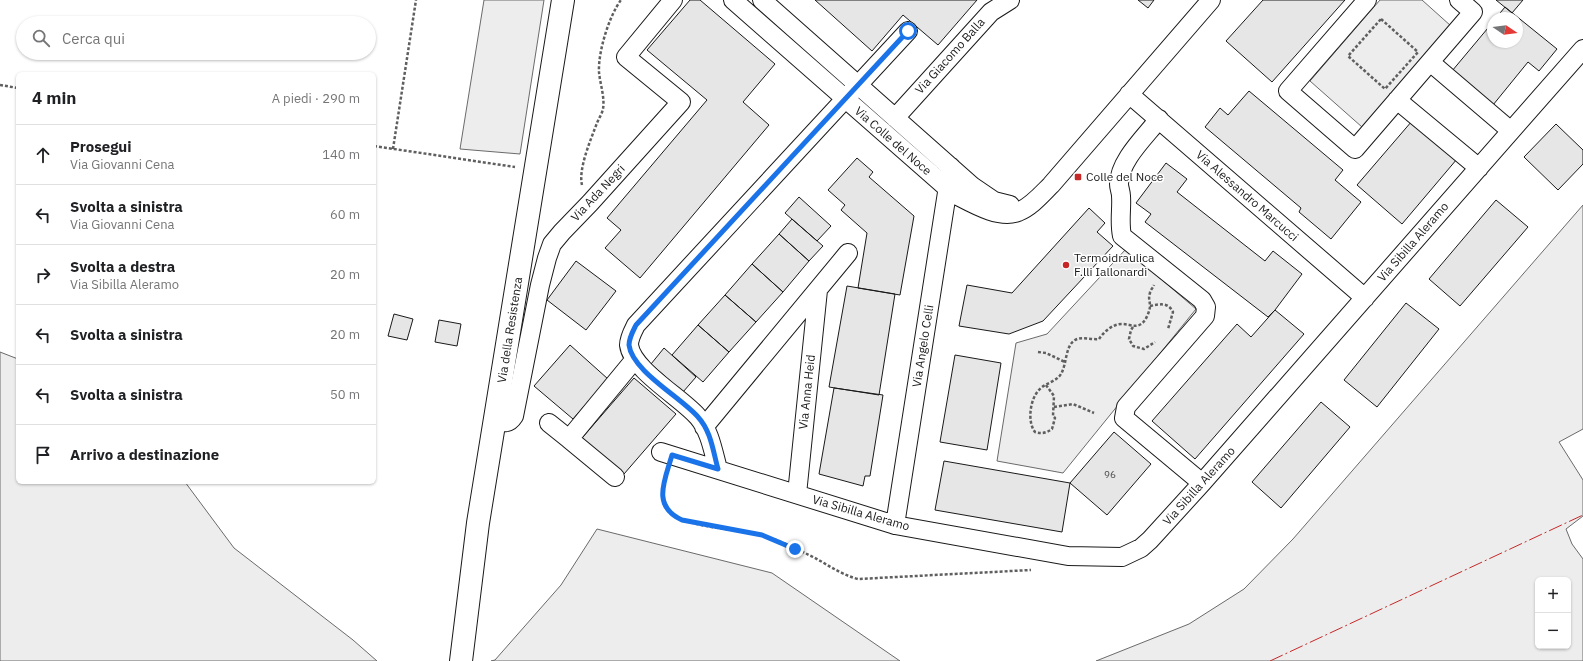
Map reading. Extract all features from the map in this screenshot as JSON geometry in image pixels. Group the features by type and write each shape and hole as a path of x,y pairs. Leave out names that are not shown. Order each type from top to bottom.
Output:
{"street":[{"name":"Via della Resistenza","path":"461,661 478,523 563,0"},
{"name":"Via Ada Negri","path":"495,422 506,423 511,421 514,416 540,285 552,244 681,102 626,58 673,0"},
{"name":"Via Colle del Noce","path":"732,0 954,194 983,209 1003,213 1017,212 1032,202 1052,184 1211,0"},
{"name":"Via Colle del Noce","path":"762,0 972,186 994,200 1015,205 1023,205 1032,202"},
{"name":"Via Giacomo Balla","path":"895,118 990,12 1010,0"},
{"path":"1367,0 1288,91 1355,149 1473,12 1459,0"},
{"path":"718,469 711,440 698,417 646,372 635,359 629,346 630,338 636,325 908,31"},
{"name":"Via Sibilla Aleramo","path":"666,453 895,525 1068,556 1122,557 1141,548 1150,540 1202,483 1583,49"},
{"path":"1430,62 1511,131"},
{"name":"Via Alessandro Marcucci","path":"1129,94 1364,298"},
{"path":"1396,100 1479,168"},
{"path":"1159,119 1125,162 1119,184 1122,195 1122,215 1120,227 1122,236 1202,300 1206,307 1205,316 1126,407 1124,418 1202,483"},
{"name":"Via Angelo Celli","path":"895,525 951,168"},
{"path":"704,427 848,253"},
{"name":"Via Anna Heid","path":"797,494 818,290"},
{"path":"569,439 635,359"},
{"path":"549,424 615,477"}],"path":[{"path":"393,149 416,0"},
{"path":"590,203 585,197 581,179 582,172 592,137 603,111 599,72 604,42 611,16 621,0"},
{"path":"1381,19 1418,52 1384,89 1348,56 1381,19"},
{"path":"0,85 16,88"},
{"path":"376,146 535,170"},
{"path":"1046,385 1054,396 1053,416 1055,418 1052,429 1044,434 1035,432 1030,423 1036,393 1040,389 1060,375 1066,362 1071,344 1080,338 1099,339 1105,332 1116,325 1122,324 1134,326 1140,325 1144,322 1150,306 1150,292 1165,270"},
{"path":"1150,306 1163,304 1173,312 1166,333"},
{"path":"1134,326 1128,339 1136,348 1144,349 1157,341"},
{"path":"1038,352 1046,353 1066,362"},
{"path":"1054,406 1073,404 1094,413"},
{"path":"666,453 662,495 663,503 675,517 703,525 762,535 810,555 848,576 858,579 1034,569"}],"shaded area":[{"path":"484,0 544,0 520,154 460,149"},
{"path":"1380,0 1422,0 1451,26 1362,127 1310,81"},
{"path":"1583,205 1583,429 1559,442 1583,480 1583,516 1566,529 1572,544 1583,559 1583,661 1096,661 1189,624 1244,589 1293,539"},
{"path":"1126,249 1196,309 1063,473 997,461 1016,343 1047,334"},
{"path":"0,352 16,358 16,484 186,484 234,548 353,640 377,661 0,661"},
{"path":"597,529 772,573 900,661 491,661 495,660 561,585"}],"building":[{"path":"690,0 700,0 775,64 743,102 769,125 640,278 605,248 621,230 607,218 707,100 647,50"},
{"path":"815,0 977,0 938,45 903,15 872,51"},
{"path":"1138,0 1154,0 1148,8"},
{"path":"1263,0 1345,0 1272,82 1226,41"},
{"path":"1496,0 1523,0 1513,12 1511,12"},
{"path":"1505,7 1511,12 1501,12"},
{"path":"1523,22 1557,49 1539,71 1528,62 1493,105 1452,71 1487,29 1487,48 1523,48"},
{"path":"1249,91 1343,170 1335,180 1361,202 1331,239 1299,212 1301,208 1205,127 1220,108 1228,115"},
{"path":"1412,121 1457,159 1402,224 1357,185"},
{"path":"1556,124 1583,150 1583,164 1558,190 1524,157"},
{"path":"857,158 873,172 869,177 914,216 900,295 858,288 867,233 841,210 845,205 828,190"},
{"path":"1166,163 1187,179 1177,192 1265,261 1273,251 1302,274 1268,317 1145,222 1151,214 1136,203"},
{"path":"799,197 831,226 817,241 785,213"},
{"path":"1496,200 1528,227 1460,306 1429,279"},
{"name":"Termoidraulica F.lli Iallonardi","path":"1089,208 1105,223 1097,232 1113,246 1043,321 1009,334 959,326 967,285 1012,293"},
{"path":"792,219 823,246 809,261 779,234"},
{"path":"779,234 809,261 783,292 752,264"},
{"path":"576,261 616,291 586,330 547,300"},
{"path":"752,264 783,292 756,322 725,295"},
{"path":"847,286 895,294 879,395 829,387"},
{"path":"725,295 756,322 729,352 698,325"},
{"path":"1406,303 1439,329 1377,407 1344,380"},
{"path":"1275,310 1304,334 1195,459 1152,421 1237,324 1251,337"},
{"path":"394,314 413,319 407,340 388,336"},
{"path":"439,320 461,324 457,346 435,342"},
{"path":"698,325 729,352 703,382 672,355"},
{"path":"570,345 608,379 573,419 534,386"},
{"path":"664,348 696,377 683,392 651,364"},
{"path":"955,355 1001,363 987,450 940,442"},
{"path":"634,378 676,414 624,474 582,438"},
{"path":"834,388 883,395 870,476 865,476 863,486 819,474"},
{"path":"1321,402 1350,427 1281,508 1252,482"},
{"path":"1114,432 1151,464 1107,515 1070,483"},
{"path":"944,461 1070,483 1062,532 935,510"}],"power":[{"path":"1270,661 1583,515"}],"place":[{"name":"Colle del Noce","path":"1078,177"},
{"name":"Termoidraulica F.lli Iallonardi","path":"1066,265"}],"route":[{"path":"795,549 762,535 682,520 675,517 667,509 663,503 662,495 672,455 718,469 711,440 698,417 646,372 635,359 629,346 630,338 636,325 908,31"}]}
